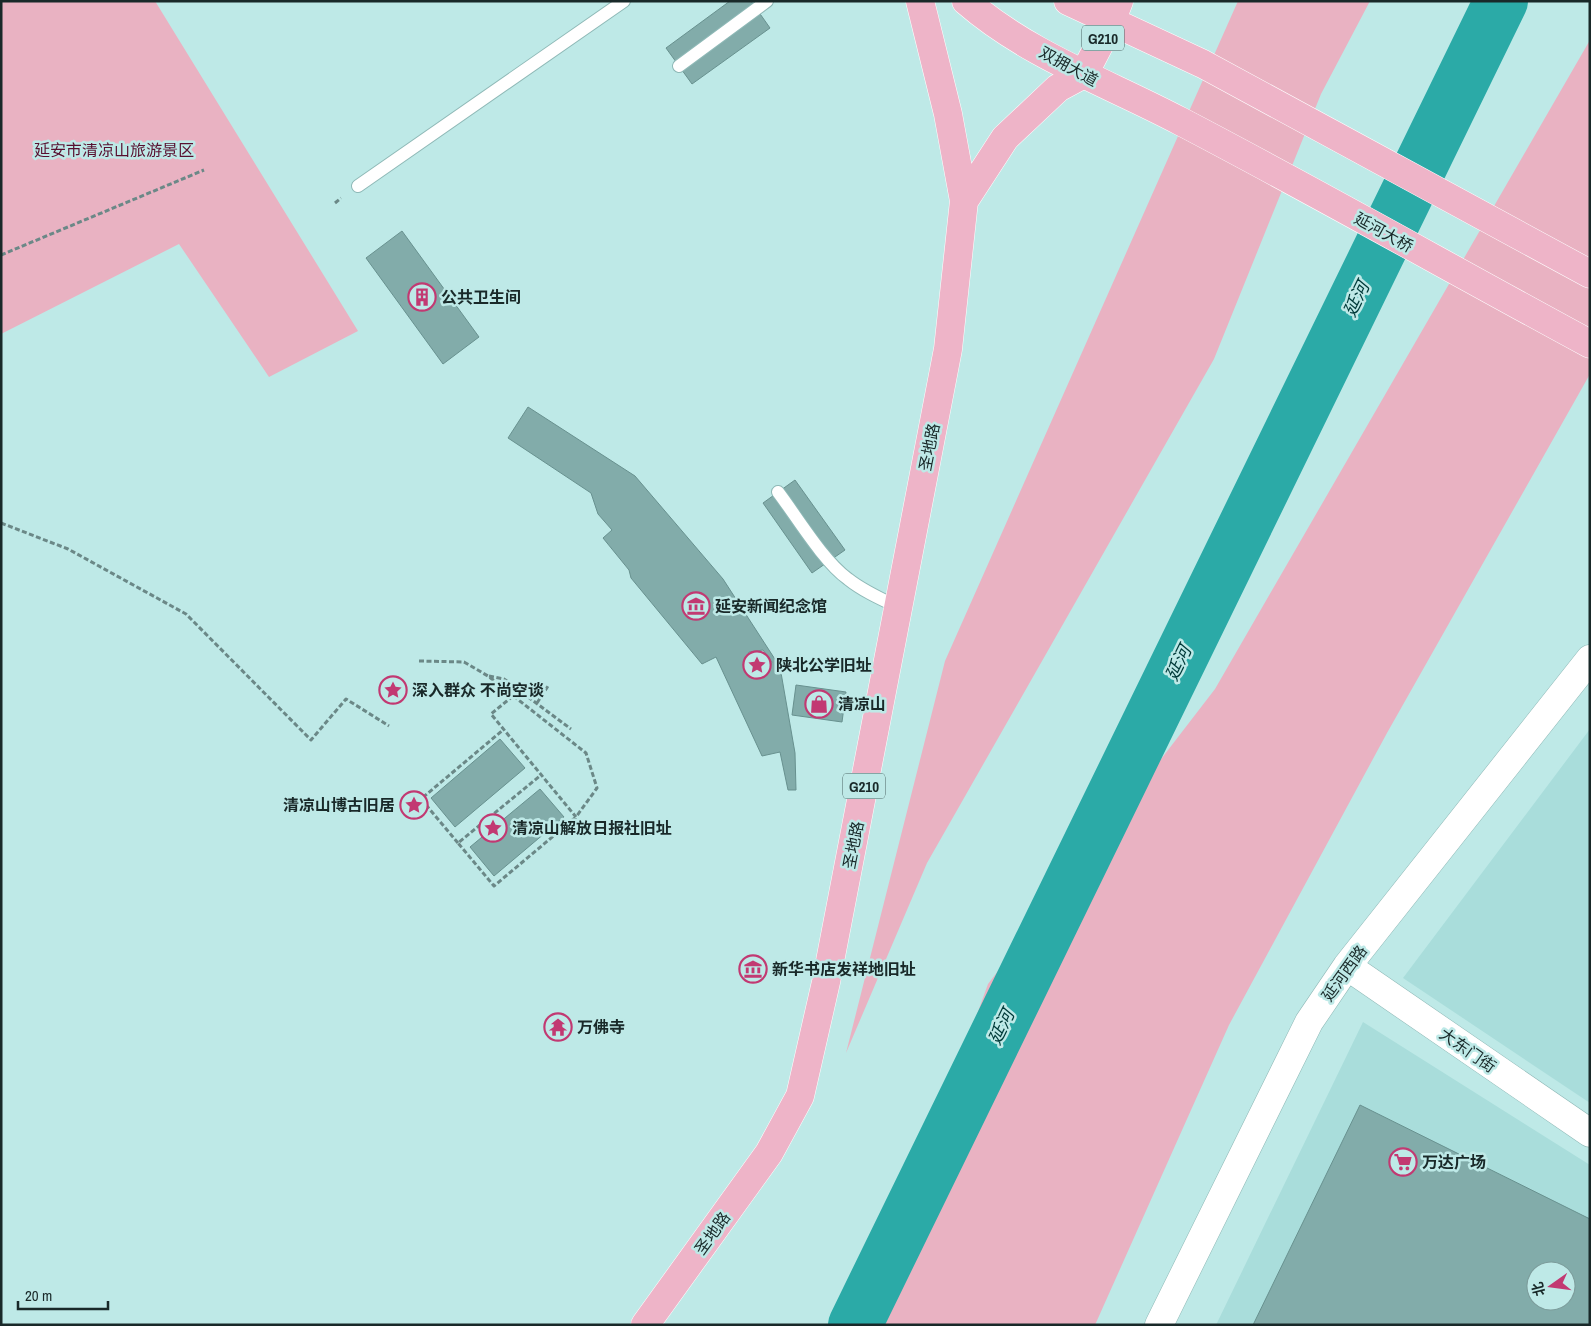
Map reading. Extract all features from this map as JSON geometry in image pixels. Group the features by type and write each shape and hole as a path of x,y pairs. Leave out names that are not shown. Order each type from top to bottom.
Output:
{"main road":[{"path":"920,1 948,114 964,201"},
{"name":"双拥大道","path":"966,1 991,23 1084,74 1178,120"},
{"path":"1068,1 1115,12 1203,64 1590,274"},
{"name":"G210","path":"1084,74 1115,12"},
{"path":"964,201 1004,138 1058,88 1084,74"},
{"name":"延河大桥","path":"1178,120 1590,344"},
{"name":"圣地路","path":"645,1325 769,1153 800,1096 826,982 948,349 964,201"}],"street":[{"name":"延河西路","path":"1159,1325 1309,1022 1347,966 1590,659"},
{"name":"大东门街","path":"1347,966 1590,1133"}],"lane":[{"path":"358,186 624,1"},
{"path":"679,66 768,1"},
{"path":"778,492 830,561 846,578 866,591 898,607"}],"path":[{"path":"1,255 204,170"},
{"path":"1,523 68,549 186,614 311,740 346,699 389,726"},
{"path":"419,661 464,662 488,676 586,753 597,788 576,817 494,886 421,799 503,730"},
{"path":"488,676 504,679 571,729"},
{"path":"537,703 548,686"},
{"path":"513,696 490,714 576,817"},
{"path":"458,844 541,775"}],"shaded area":[{"path":"1590,729 1590,1103 1403,978"},
{"name":"万达广场","path":"1363,1022 1590,1165 1590,1325 1216,1325"}],"green space":[{"name":"延安市清凉山旅游景区","path":"1,1 155,1 358,331 269,377 179,244 1,334"},
{"path":"1238,1 1370,1 1321,94 1214,359 927,863 846,1053 945,661"},
{"path":"1590,40 1590,374 1387,733 1229,1025 1095,1325 876,1325 938,1122 988,984 1215,689"}],"building":[{"path":"730,1 751,1 770,28 692,84 666,48"},
{"name":"公共卫生间","path":"402,231 479,337 443,364 366,258"},
{"path":"528,407 635,476 723,579 780,667 795,753 796,790 788,790 780,752 762,756 716,657 702,664 631,578 629,570 603,538 612,530 598,514 591,493 508,438"},
{"path":"795,480 845,550 812,573 763,503"},
{"path":"763,650 772,662 766,675 752,677 743,665 749,652"},
{"name":"清凉山","path":"796,685 846,692 842,722 792,715"},
{"path":"500,739 525,768 455,827 431,798"},
{"path":"540,789 564,817 494,876 470,847"},
{"name":"万达广场","path":"1360,1105 1590,1219 1590,1325 1253,1325"}],"waterway":[{"name":"延河","path":"855,1325 1501,1"}],"place":[{"name":"公共卫生间","path":"422,297"},
{"name":"延安新闻纪念馆","path":"696,606"},
{"name":"陕北公学旧址","path":"757,665"},
{"name":"深入群众 不尚空谈","path":"393,690"},
{"name":"清凉山","path":"819,704"},
{"name":"清凉山博古旧居","path":"414,805"},
{"name":"清凉山解放日报社旧址","path":"493,828"},
{"name":"新华书店发祥地旧址","path":"753,969"},
{"name":"万佛寺","path":"558,1027"},
{"name":"万达广场","path":"1403,1162"}]}
